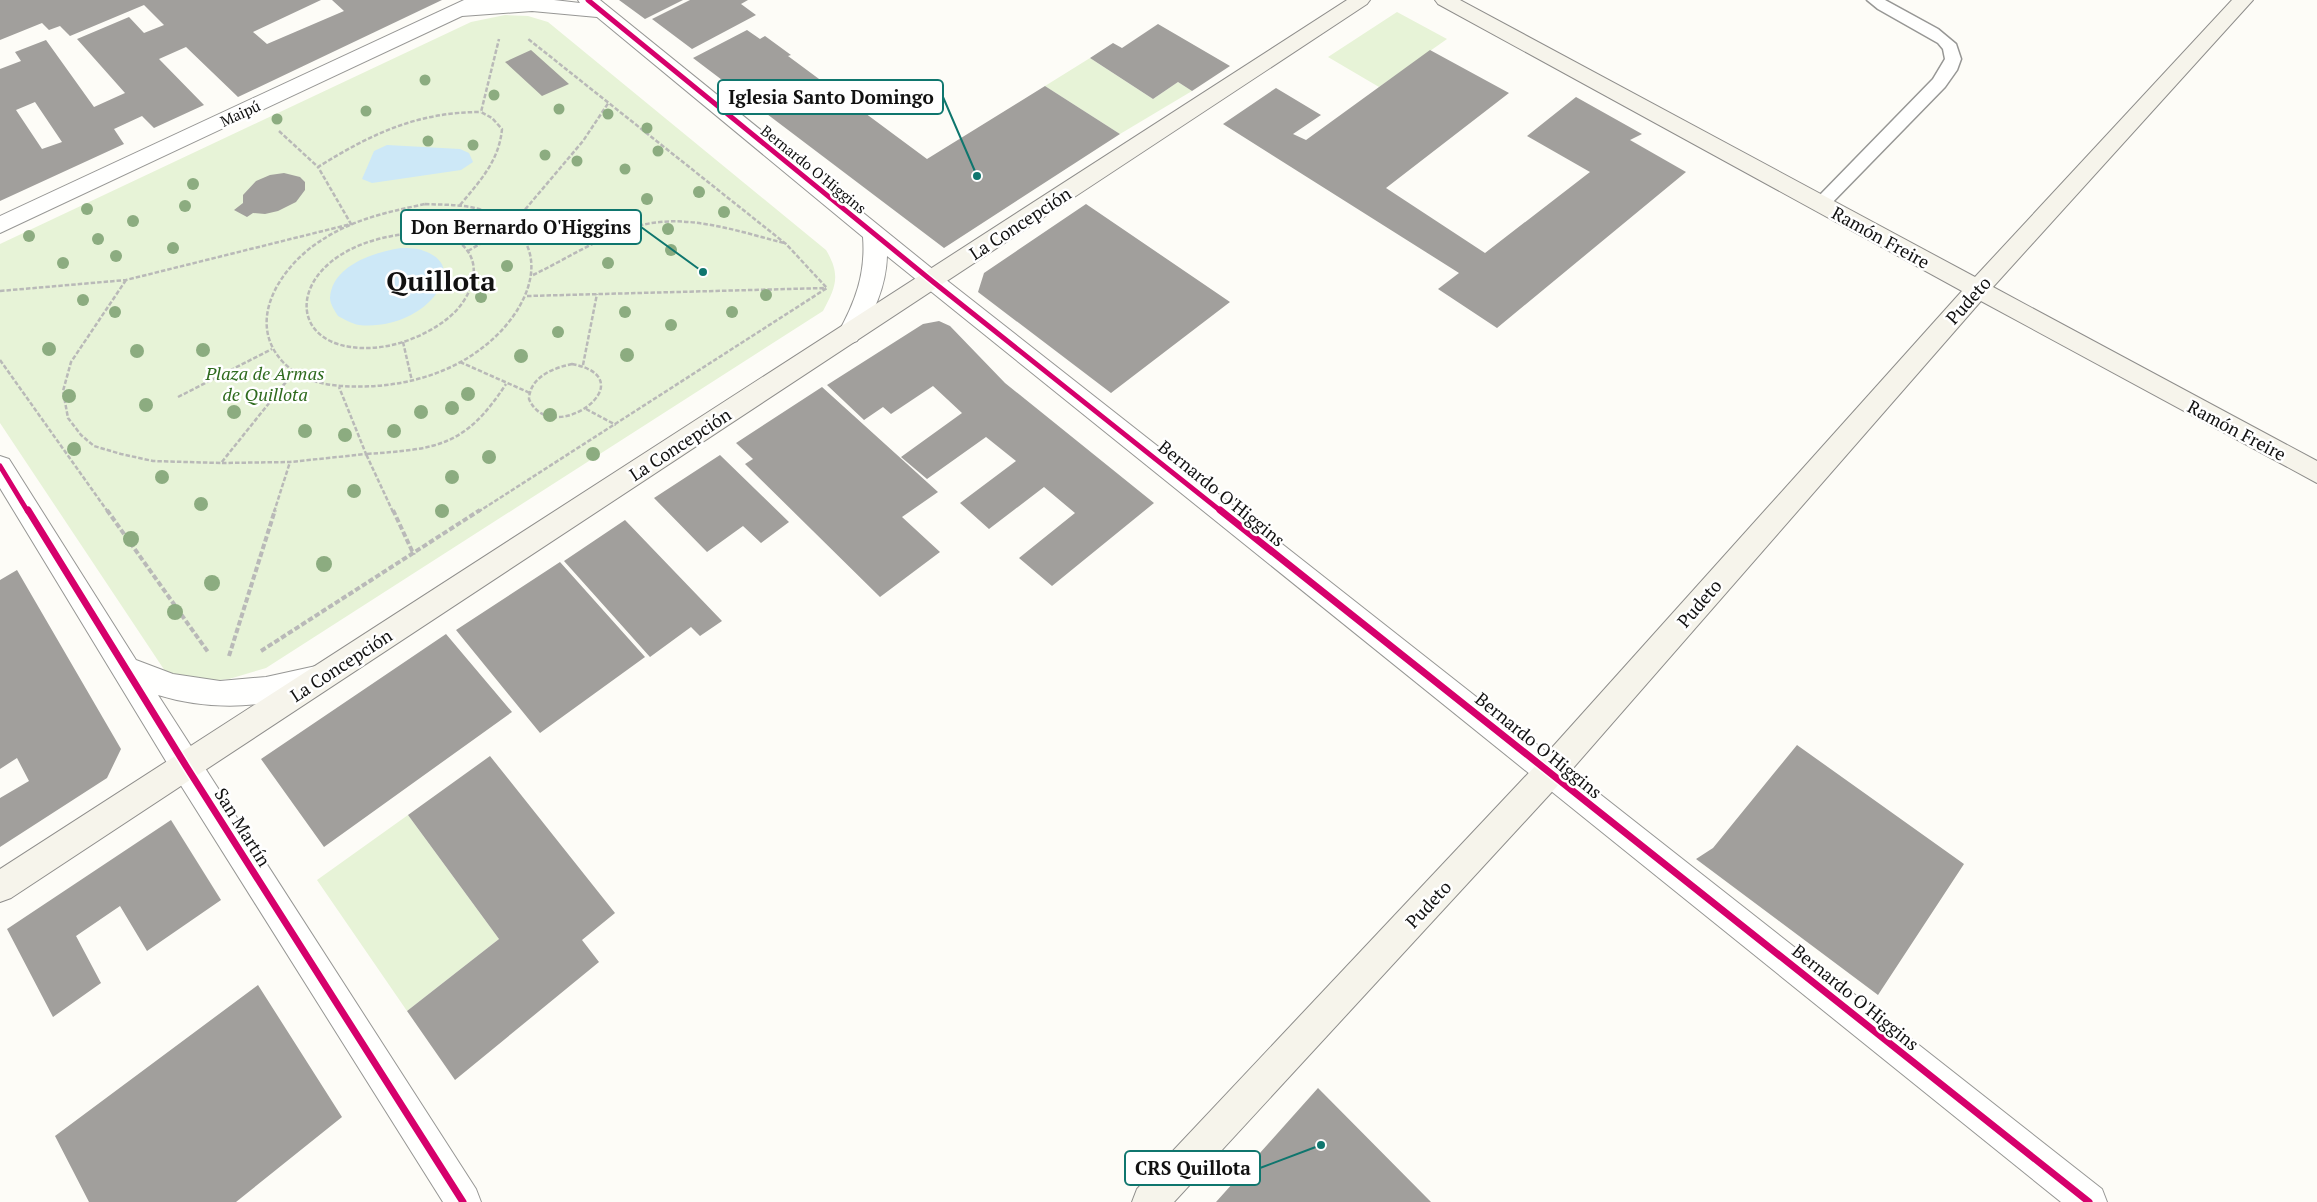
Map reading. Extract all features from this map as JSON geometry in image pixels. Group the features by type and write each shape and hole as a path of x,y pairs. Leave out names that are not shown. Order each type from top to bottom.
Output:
{"main road":[{"name":"La Concepción","path":"0,886 932,281 1360,0"},
{"name":"Ramón Freire","path":"1444,0 2317,473"},
{"name":"Pudeto","path":"1150,1202 1550,772 1977,290 2243,0"}],"street":[{"name":"Maipú","path":"0,225 480,0"},
{"name":"Bernardo O'Higgins","path":"458,11 516,4 595,6 970,312 2089,1202"},
{"name":"Bernardo O'Higgins","path":"849,335 864,311 873,287 876,260 874,235"},
{"name":"San Martín","path":"0,466 186,766 463,1202"},
{"path":"126,669 151,682 174,689 219,684 249,694 285,688 320,678"}],"lane":[{"path":"1821,204 1939,83 1950,69 1954,57 1953,51 1940,36 1892,12 1875,0"}],"path":[{"path":"481,112 503,20 516,4"},
{"path":"503,20 786,244 827,288"},
{"path":"468,251 512,225 583,140 609,102"},
{"path":"318,167 376,134 422,116 453,111 481,112 492,118 502,129 502,145 492,165 460,205"},
{"path":"274,126 318,167 351,224"},
{"path":"0,291 126,280 351,224 388,211 425,204 460,205 489,212 512,225 525,240 532,256 533,275 527,296 517,314 502,331 460,362 412,381 362,388 339,387 315,381 294,372 272,349 266,326 270,300 287,271 315,245 351,224"},
{"path":"533,275 613,237 644,225 661,221 716,227 786,244"},
{"path":"426,232 451,238 468,251 475,266 474,282 465,300 450,317 436,327 403,342 371,349 341,346 319,336 307,318 306,298 318,276 338,257 366,242 396,233 426,232"},
{"path":"126,280 71,362 63,391 68,418 81,436 94,446 121,454 153,461 221,463 290,462 430,450 451,442 469,431 491,409 506,384"},
{"path":"527,296 873,287"},
{"path":"256,654 414,555 827,288"},
{"path":"583,365 597,294"},
{"path":"403,342 412,381"},
{"path":"178,397 272,349"},
{"path":"0,360 219,684"},
{"path":"460,362 530,393"},
{"path":"583,365 594,369 601,378 602,388 596,400 586,409 558,418 545,416 536,411 530,403 530,393 533,384 549,370 561,366 583,365"},
{"path":"221,463 294,372"},
{"path":"339,387 366,454 414,555"},
{"path":"586,409 616,425"},
{"path":"219,684 290,462"}],"green space":[{"path":"1397,12 1447,39 1379,87 1328,57"},
{"name":"Plaza de Armas de Quillota","path":"505,15 528,16 548,22 826,250 834,267 835,274 834,288 827,303 823,311 266,668 229,679 189,683 165,671 0,423 0,244 471,22"},
{"path":"1090,58 1153,99 1178,82 1192,91 1120,134 1045,86"},
{"path":"408,815 499,939 407,1011 317,880"}],"water":[{"path":"387,145 460,149 469,153 473,162 461,170 372,183 362,179 374,151"},
{"path":"401,248 424,251 436,257 442,265 444,274 442,284 429,302 405,318 379,325 356,324 338,316 330,298 338,277 357,262 379,253"}],"building":[{"path":"0,0 321,0 253,32 267,44 344,11 332,0 442,0 238,97 186,47 159,59 204,105 154,128 142,116 114,129 124,144 0,201 0,69 21,61 15,52 46,40 94,107 125,93 77,39 129,17 144,33 164,25 144,5 70,36 60,26 49,30 42,23 0,40","holes":["35,102 62,142 42,149 16,110"]},
{"path":"619,0 683,0 645,19"},
{"path":"690,0 748,0 741,4 756,15 692,49 652,19"},
{"path":"1158,24 1230,66 1192,91 1178,82 1153,99 1090,58 1113,43 1122,48"},
{"path":"747,30 760,39 765,36 791,55 788,56 927,159 1045,86 1120,134 944,248 693,58"},
{"path":"531,50 569,84 542,96 505,62"},
{"path":"1430,50 1509,93 1386,188 1485,253 1590,172 1527,136 1576,97 1642,134 1630,140 1686,172 1497,328 1438,289 1459,273 1223,124 1276,88 1321,115 1293,134 1306,140"},
{"path":"284,173 300,177 305,182 305,190 296,202 278,211 265,214 253,213 247,217 234,210 243,203 243,195 256,181 270,175"},
{"path":"1086,204 1230,302 1111,393 978,292 984,273"},
{"path":"939,321 950,326 1005,383 1154,503 1052,586 1019,558 1075,513 1044,487 989,529 960,503 1016,461 986,437 927,479 901,457 962,413 933,386 891,414 883,407 864,420 827,385 923,324"},
{"path":"822,387 938,492 902,517 940,552 880,597 745,464 753,459 736,443"},
{"path":"720,455 789,522 761,543 743,526 707,552 654,498"},
{"path":"625,520 722,621 700,636 691,627 650,657 564,561"},
{"path":"560,562 645,657 540,733 456,630"},
{"path":"17,570 121,749 107,778 0,847 0,798 29,781 17,758 0,769 0,580"},
{"path":"446,634 512,712 324,847 261,759"},
{"path":"1797,745 1964,864 1878,995 1696,859 1713,848"},
{"path":"490,756 615,913 582,940 599,962 455,1080 407,1011 499,939 408,815"},
{"path":"171,820 221,900 147,951 120,906 76,936 101,983 53,1017 7,929"},
{"path":"258,985 342,1117 236,1202 89,1202 55,1136"},
{"path":"1318,1088 1431,1202 1216,1202"}],"cycle path":[{"path":"588,0 932,281 2089,1202"},
{"path":"0,466 186,766 463,1202"}],"place":[{"name":"Iglesia Santo Domingo","path":"977,176"},
{"name":"Don Bernardo O'Higgins","path":"703,272"},
{"name":"CRS Quillota","path":"1321,1145"}],"district":[{"name":"Quillota","path":"441,280"}]}
